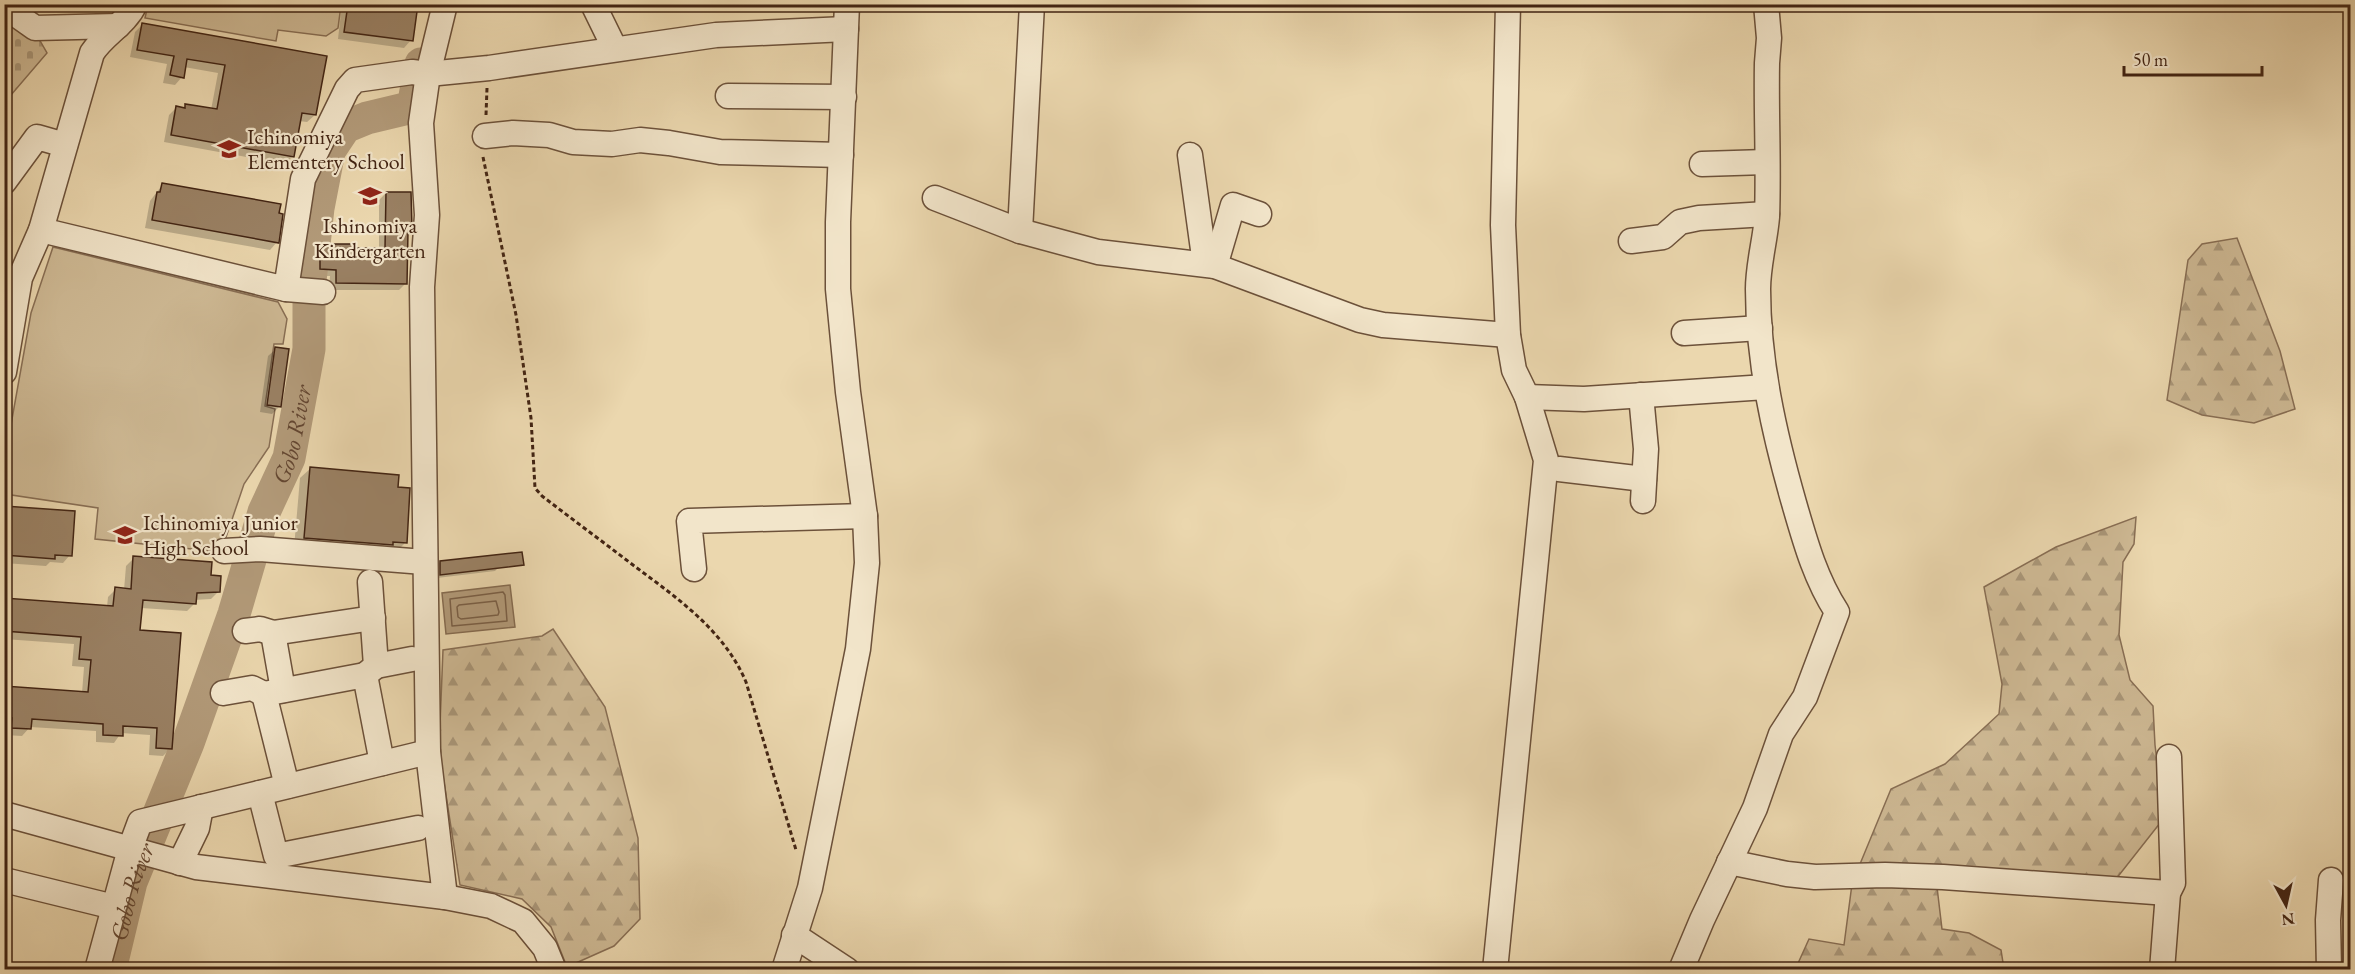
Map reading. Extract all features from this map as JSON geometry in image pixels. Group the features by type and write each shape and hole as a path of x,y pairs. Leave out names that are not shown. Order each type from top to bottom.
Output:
{"street":[{"path":"4,372 9,314 20,278 41,230 92,53 100,41 130,15 135,4"},
{"path":"445,4 422,74 421,123 427,215 422,287 418,562 421,754 445,897"},
{"path":"593,4 615,49"},
{"path":"784,969 810,888 858,649 867,563 865,516 848,392 838,289 838,222 847,4"},
{"path":"1020,231 1032,4"},
{"path":"1495,969 1546,460 1527,397 1514,370 1508,335 1503,225 1508,4"},
{"path":"1681,969 1755,808 1781,734 1805,698 1837,612 1824,594 1812,565 1779,450 1766,387 1758,288 1767,214 1769,38 1766,4"},
{"path":"4,6 35,28 118,26"},
{"path":"292,289 303,179 347,89 355,80 489,68 716,35 846,29"},
{"path":"728,96 844,97"},
{"path":"484,136 513,133 549,135 573,142 612,144 640,140 669,142 720,152 841,155"},
{"path":"4,182 37,137 65,145"},
{"path":"1190,155 1210,265"},
{"path":"1702,164 1766,162"},
{"path":"935,198 1020,231 1098,252 1210,265 1360,320 1383,325 1508,335"},
{"path":"1210,265 1233,205 1259,214"},
{"path":"1631,241 1663,237 1680,222 1699,218 1767,214"},
{"path":"41,230 292,289 323,292"},
{"path":"1684,333 1760,328"},
{"path":"1527,397 1584,399 1766,387"},
{"path":"1559,469 1644,490 1646,448 1641,395"},
{"path":"694,569 689,520 865,516"},
{"path":"242,550 418,562"},
{"path":"370,582 373,618 370,670 382,763"},
{"path":"246,631 260,629 273,633 373,618"},
{"path":"273,633 274,692 286,786"},
{"path":"223,693 252,688 274,692 412,659"},
{"path":"97,969 114,907 139,851 140,822 421,754"},
{"path":"2162,969 2168,893 2173,884 2169,757"},
{"path":"260,793 276,856 418,828"},
{"path":"180,863 197,828 201,807"},
{"path":"4,814 196,867 445,897 491,906 523,921 545,948 554,969"},
{"path":"1729,862 1815,877 1885,874 2168,893"},
{"path":"2329,969 2328,920 2331,879"},
{"path":"4,880 114,907"},
{"path":"794,935 847,969"}],"path":[{"path":"489,68 483,161 516,315 529,406 535,488 542,496 686,605 725,643 746,682 797,853"}],"green space":[{"path":"148,4 341,5 338,28 326,36 278,30 276,41 145,18"},
{"path":"4,8 39,39 47,53 5,102"},
{"path":"2237,238 2280,351 2295,409 2254,423 2202,415 2167,400 2188,260 2202,244"},
{"path":"53,247 278,302 287,319 283,344 274,344 265,406 275,409 269,447 244,484 221,552 95,539 98,508 5,494 5,458 31,313"},
{"path":"2136,517 2134,544 2123,562 2119,635 2130,680 2153,706 2155,745 2164,818 2116,879 1860,864 1891,789 1945,764 1999,714 2002,684 1984,587 2056,547"},
{"path":"553,629 605,707 638,838 640,919 614,946 567,967 551,927 522,899 460,885 439,750 443,650 542,636"},
{"path":"1852,884 1937,887 1942,929 1969,933 2001,950 2004,969 1795,970 1809,939 1844,945"}],"water":[{"path":"510,585 515,627 446,634 442,593"}],"building":[{"path":"348,4 418,4 413,41 344,32"},
{"path":"142,23 327,56 316,115 302,113 294,157 171,135 176,106 185,108 185,104 217,109 225,65 187,59 184,78 170,75 174,56 137,50"},
{"path":"162,183 281,204 279,213 283,214 279,243 152,220 157,192 160,192"},
{"path":"386,192 411,192 412,231 408,231 407,284 336,283 336,270 320,269 320,244 356,244 356,248 385,248"},
{"path":"275,347 289,349 281,407 267,405"},
{"path":"310,467 399,475 398,487 410,488 407,543 393,542 393,545 304,538"},
{"path":"4,506 75,511 72,556 55,555 55,559 4,555"},
{"path":"522,552 524,565 440,575 440,561"},
{"path":"133,556 212,562 211,575 221,576 220,592 197,593 196,604 143,600 140,630 181,633 172,749 156,748 157,728 123,726 123,736 103,735 103,724 32,719 31,729 11,728 12,718 4,717 4,686 88,692 91,660 79,659 81,637 4,631 4,598 113,606 115,587 131,589"}],"waterway":[{"name":"Gobo River","path":"110,970 131,882 188,743 234,614 264,512 289,458 309,349 309,290 318,208 329,151 345,127 367,118 413,107 421,64"}],"place":[{"name":"Ichinomiya Elementery School","path":"229,149"},
{"name":"Ishinomiya Kindergarten","path":"370,196"},
{"name":"Ichinomiya Junior High School","path":"125,535"}]}
